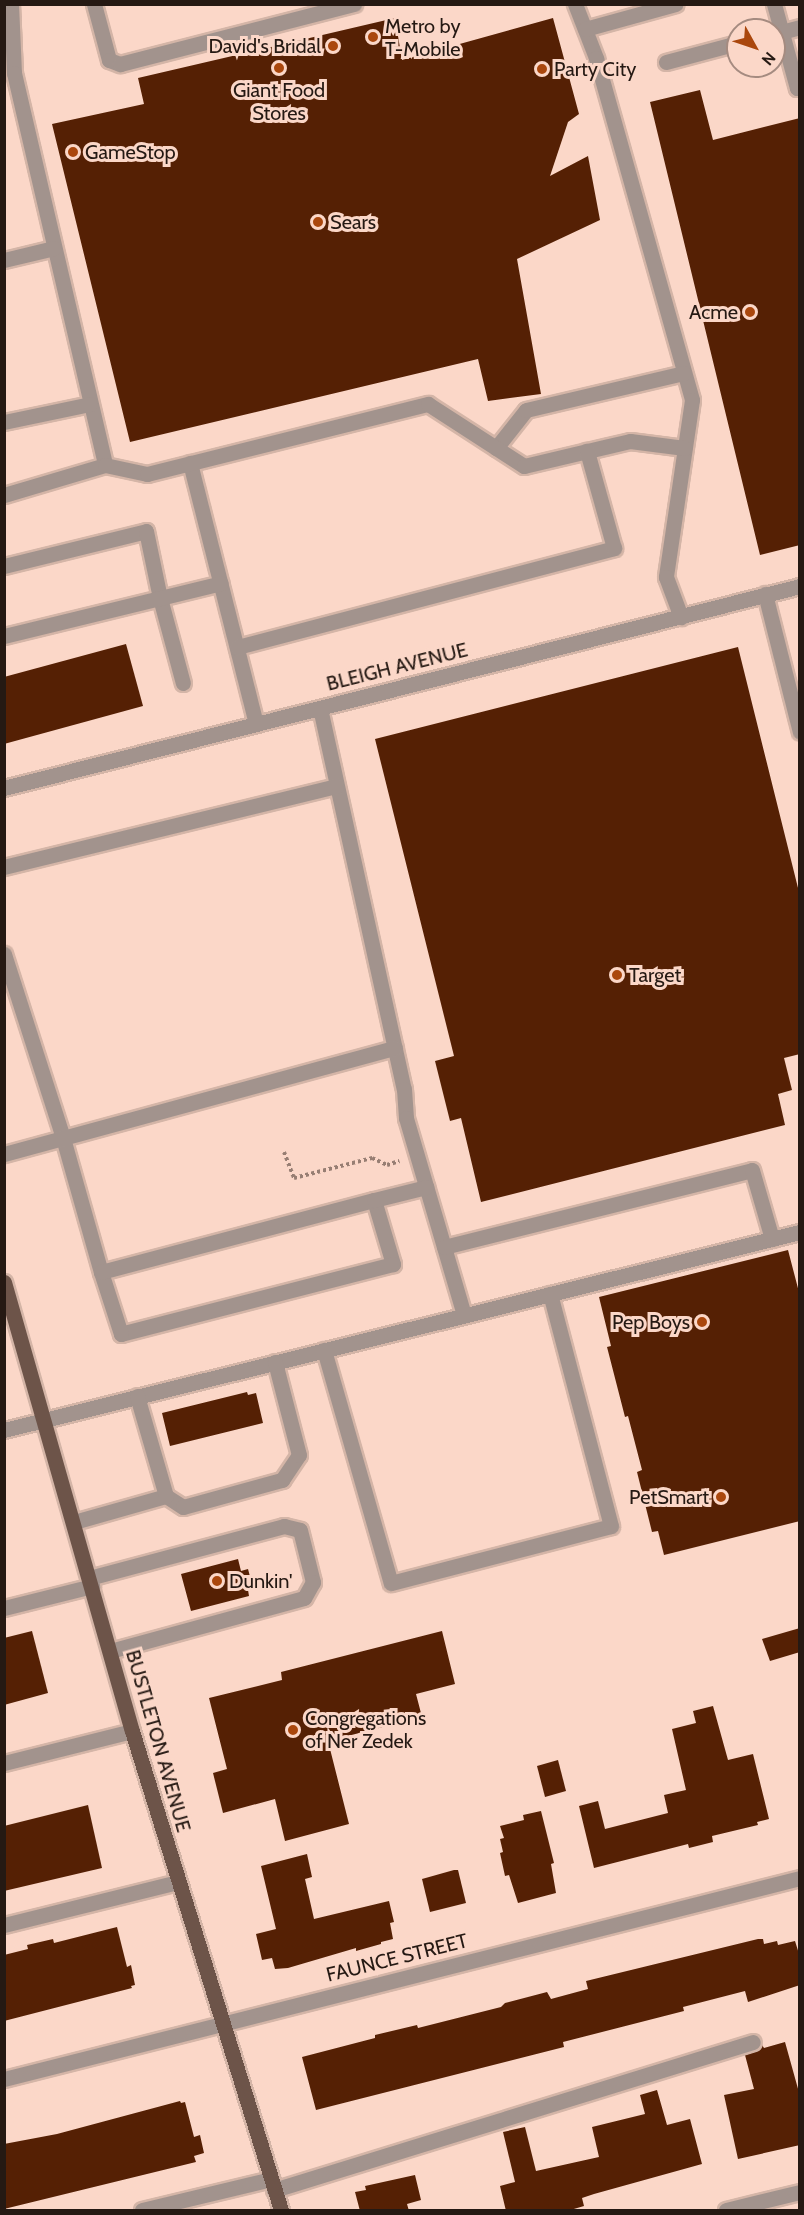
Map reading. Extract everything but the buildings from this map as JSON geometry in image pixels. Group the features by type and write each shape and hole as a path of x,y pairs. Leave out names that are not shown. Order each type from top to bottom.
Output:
{"main road":[{"name":"BUSTLETON AVENUE","path":"5,1285 132,1731 281,2211"}],"street":[{"path":"11,4 9,74 54,248 105,465"},
{"path":"94,4 109,60 120,64 354,4"},
{"path":"575,4 585,28 692,400 666,577 681,617"},
{"path":"585,28 676,4"},
{"path":"666,62 726,46"},
{"path":"786,56 797,88 800,87"},
{"path":"4,260 54,248"},
{"path":"496,448 526,410 684,373"},
{"path":"6,421 90,404"},
{"path":"4,495 105,465 147,474 428,404 524,466 630,441 685,448"},
{"path":"237,646 614,548 587,451"},
{"path":"190,463 256,723"},
{"path":"4,566 146,531 160,598 183,683"},
{"path":"4,636 221,584"},
{"name":"BLEIGH AVENUE","path":"4,788 800,586"},
{"path":"765,594 800,732"},
{"path":"320,708 404,1089 406,1118 464,1315"},
{"path":"4,867 336,786"},
{"path":"4,954 63,1138 121,1334 393,1264 374,1200"},
{"path":"4,1154 395,1048"},
{"path":"444,1247 752,1170 772,1239"},
{"path":"101,1272 426,1187"},
{"path":"4,1430 800,1232"},
{"path":"324,1350 391,1583 611,1526 550,1294"},
{"path":"137,1396 166,1496 183,1507 282,1480 299,1455 275,1362"},
{"path":"74,1522 166,1496"},
{"path":"4,1608 284,1526 300,1530 314,1582 304,1598 110,1651"},
{"path":"4,1763 132,1731"},
{"name":"FAUNCE STREET","path":"4,2079 800,1878"},
{"path":"4,1925 178,1882"},
{"path":"142,2211 273,2185 753,2042"},
{"path":"726,2211 800,2192"}],"path":[{"path":"284,1152 294,1178 372,1158 387,1165 417,1155"}],"place":[{"name":"Metro by T-Mobile","path":"373,37"},
{"name":"David's Bridal","path":"333,46"},
{"name":"Giant Food Stores","path":"279,68"},
{"name":"Party City","path":"542,69"},
{"name":"GameStop","path":"73,152"},
{"name":"Sears","path":"318,222"},
{"name":"Acme","path":"750,312"},
{"name":"Target","path":"617,975"},
{"name":"Pep Boys","path":"702,1322"},
{"name":"PetSmart","path":"721,1497"},
{"name":"Dunkin'","path":"217,1581"},
{"name":"Congregations of Ner Zedek","path":"293,1730"}]}
